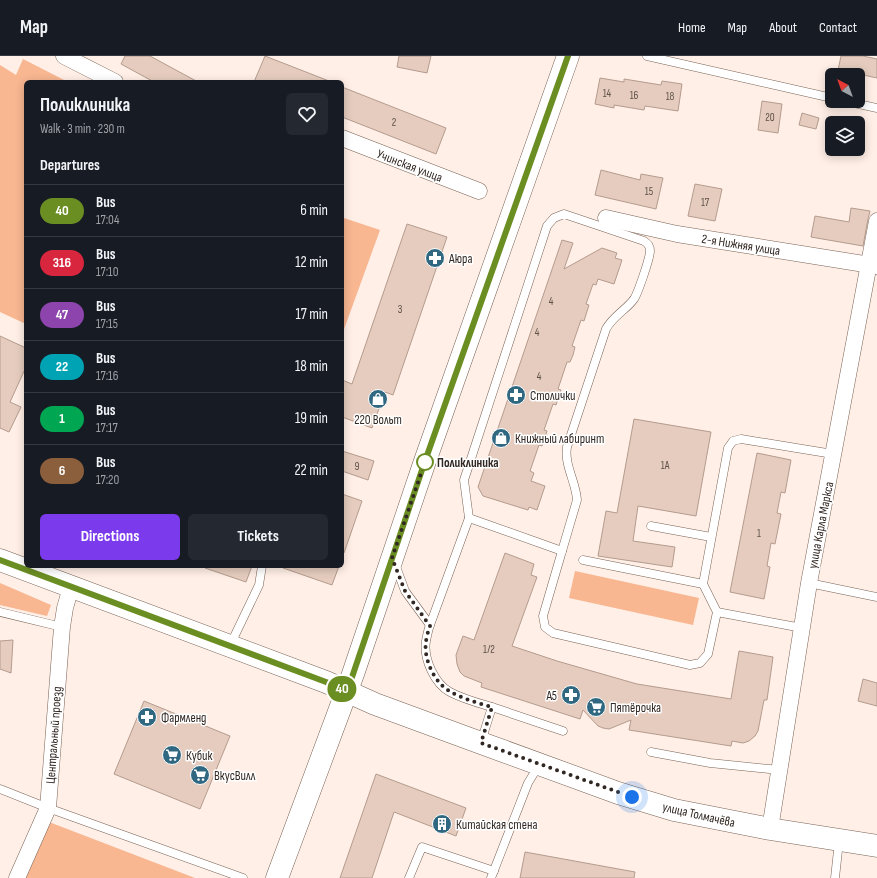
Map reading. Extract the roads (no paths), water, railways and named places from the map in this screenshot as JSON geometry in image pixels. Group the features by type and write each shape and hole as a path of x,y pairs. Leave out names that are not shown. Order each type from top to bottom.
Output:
{"street":[{"path":"64,56 111,80"},
{"path":"277,878 347,692 424,464 568,56"},
{"name":"Учинская улица","path":"344,139 479,191"},
{"name":"2-я Нижняя улица","path":"606,218 677,234 873,265"},
{"name":"улица Карла Маркса","path":"770,829 809,583 833,454 873,265 877,221"},
{"name":"улица Толмачёва","path":"0,560 24,567"},
{"name":"улица Толмачёва","path":"29,569 71,588 326,682 376,704 618,793 674,810 770,829 877,846"},
{"name":"Центральный проезд","path":"17,878 48,808 62,627 65,608 71,588"}],"lane":[{"path":"647,56 825,96"},
{"path":"865,105 877,108"},
{"path":"564,731 449,692 441,685 432,671 427,656 426,642 430,626 469,518 464,480 466,471 547,226 554,218 564,214 644,241 650,246 650,253 637,293 630,303 612,319 606,329 567,447 567,460 578,500 543,616 545,627 553,634 690,666 700,663 708,654 717,612 703,584 728,448 733,441 741,439 833,454"},
{"path":"469,518 562,550"},
{"path":"651,526 711,537"},
{"path":"392,558 405,591 430,626"},
{"path":"583,560 703,584"},
{"path":"231,648 235,636 259,585 262,568"},
{"path":"809,583 877,597"},
{"path":"0,612 62,627"},
{"path":"717,612 802,628"},
{"path":"481,743 492,707"},
{"path":"651,752 710,763 779,770"},
{"path":"409,878 422,847 492,874 528,783 540,764"},
{"path":"0,789 48,808 243,878"},
{"path":"835,878 839,840"}],"place":[{"name":"Аюра","path":"435,258"},
{"name":"Столички","path":"516,395"},
{"name":"220 Вольт","path":"378,399"},
{"name":"Книжный лабиринт","path":"501,438"},
{"name":"Поликлиника","path":"425,462"},
{"name":"А5","path":"571,695"},
{"name":"Пятёрочка","path":"596,707"},
{"name":"Фармленд","path":"147,717"},
{"name":"Кубик","path":"172,755"},
{"name":"ВкусВилл","path":"200,775"},
{"name":"Китайская стена","path":"442,824"}]}
